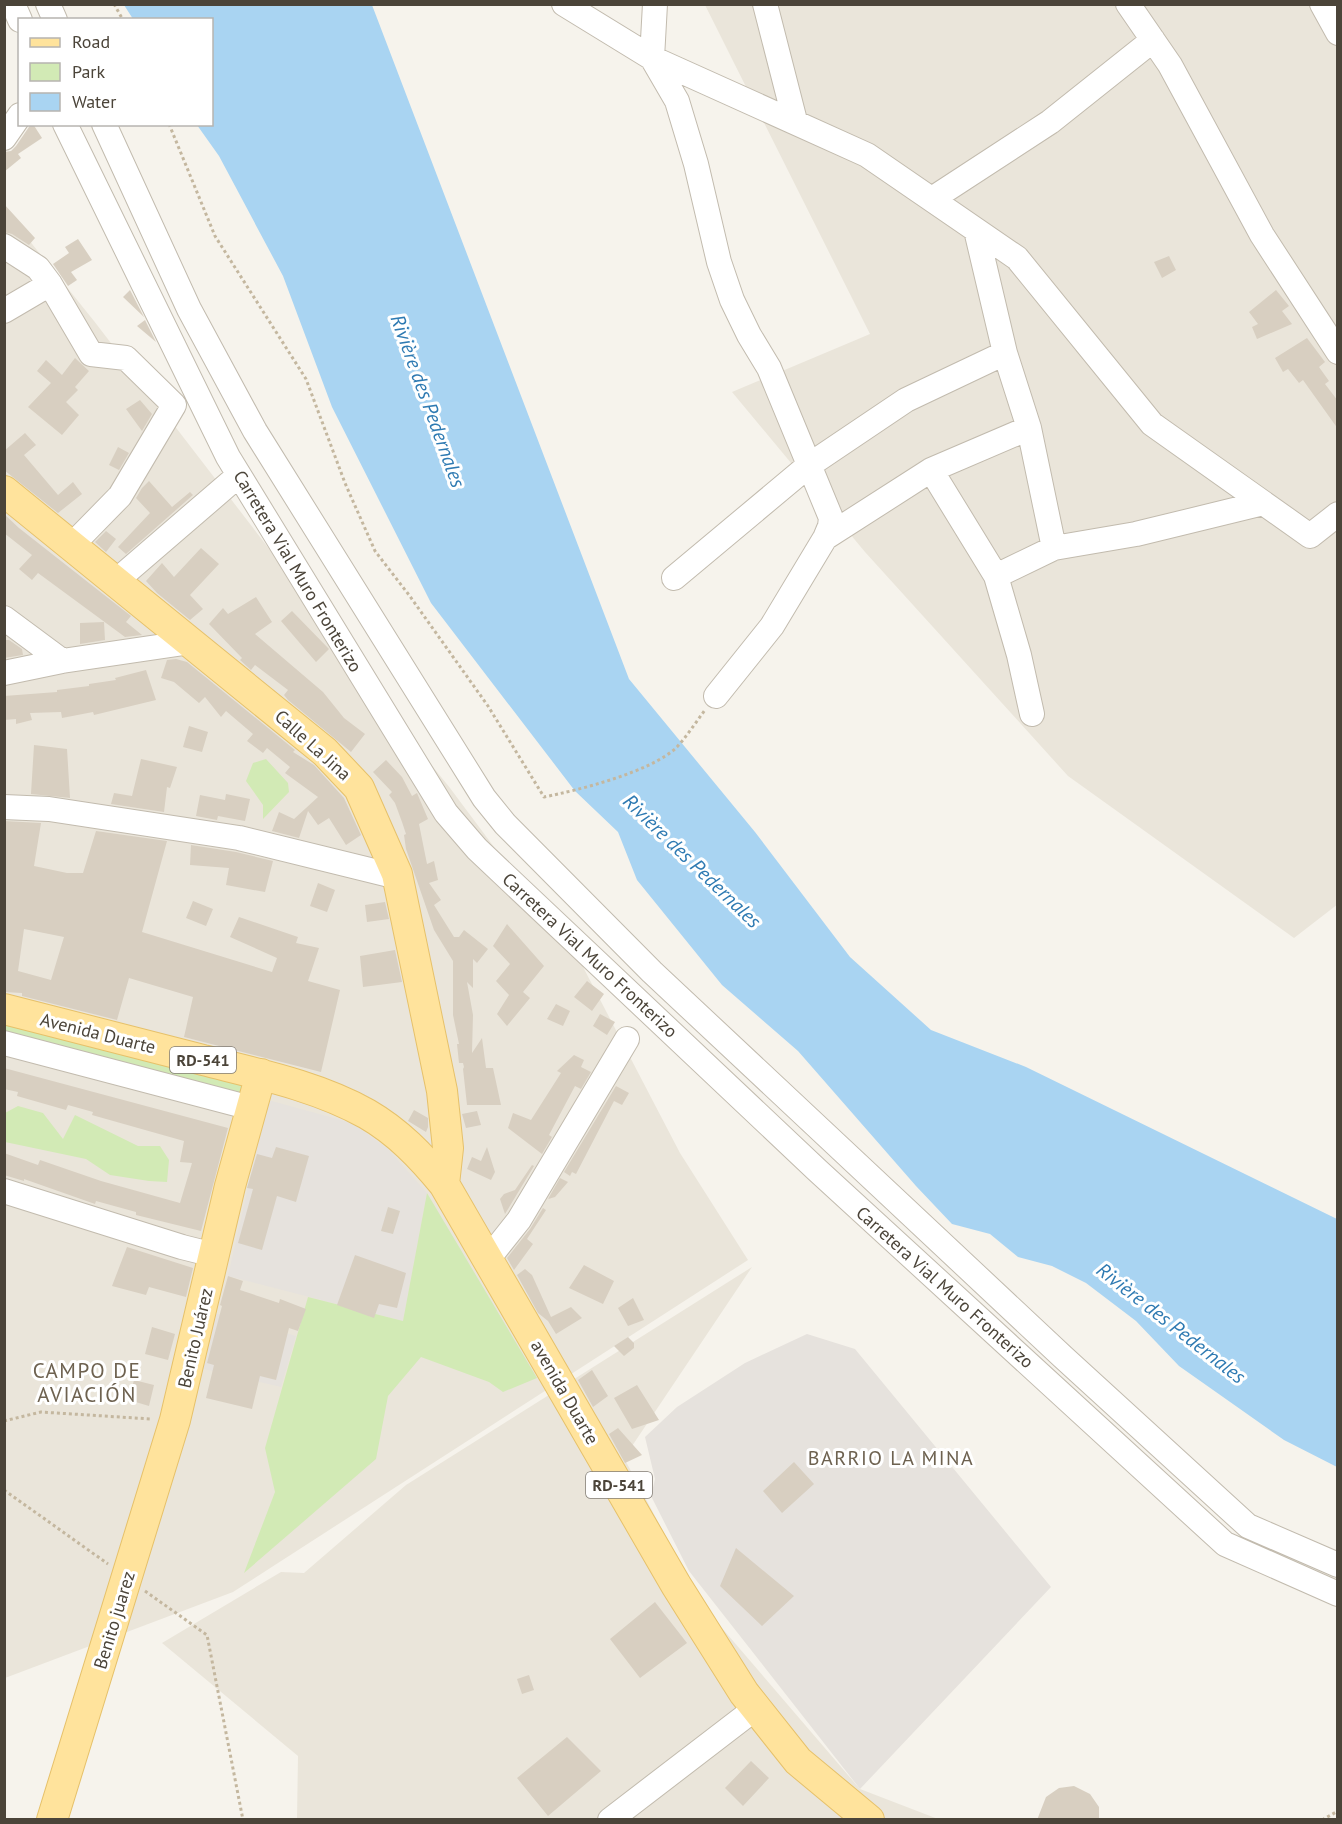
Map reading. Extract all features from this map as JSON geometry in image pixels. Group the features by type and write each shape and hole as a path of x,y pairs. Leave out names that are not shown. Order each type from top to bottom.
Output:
{"main road":[{"name":"Calle La Jina","path":"4,491 325,752 359,788 398,877 442,1091 448,1148 444,1184"},
{"name":"Avenida Duarte","path":"4,1010 282,1080 339,1101 366,1114 393,1132"},
{"name":"Benito Juárez","path":"175,1420 230,1186 261,1074"},
{"name":"avenida Duarte","path":"393,1132 417,1152 444,1184 676,1585 744,1693 798,1761 869,1820"},
{"name":"Benito juarez","path":"52,1820 175,1420"}],"street":[{"path":"13,4 19,18"},
{"path":"48,4 54,18"},
{"path":"564,4 652,58 867,155 1017,258 1152,424 1310,536 1338,514"},
{"path":"655,4 652,58 677,101 696,164 719,262 732,300 773,377 831,518 825,538 772,626 716,696"},
{"path":"765,4 795,121"},
{"path":"1128,4 1170,65 1262,235 1338,352"},
{"path":"1322,4 1338,33"},
{"path":"932,199 1050,122 1153,40"},
{"path":"4,138 18,118"},
{"name":"Carretera Vial Muro Fronterizo","path":"67,126 238,475 446,813 477,849 817,1170 1226,1544 1338,1594"},
{"name":"Carretera Vial Muro Fronterizo","path":"105,126 189,309 255,430 484,798 505,824 661,981 1063,1357 1248,1526 1338,1565"},
{"path":"976,230 1005,353 1029,428 1054,548"},
{"path":"4,246 38,268 92,354 126,358 174,405 120,496 72,545"},
{"path":"4,311 50,284"},
{"path":"674,578 808,466 906,400 1005,353"},
{"path":"825,538 931,470 1029,428"},
{"path":"931,470 996,576 1019,655 1032,714"},
{"path":"116,581 238,475"},
{"path":"996,576 1054,548 1136,534 1263,502"},
{"path":"4,618 62,661"},
{"path":"4,673 62,661 191,642"},
{"path":"4,807 49,809 239,838 398,877"},
{"path":"488,1259 519,1221 627,1039"},
{"path":"4,1043 251,1108"},
{"path":"4,1191 214,1255"},
{"path":"610,1820 756,1708"}],"path":[{"path":"114,4 122,18"},
{"path":"170,126 215,236 306,379 345,483 375,551 488,706 543,797 575,791 644,768 676,748 716,696"},
{"path":"4,1421 41,1412 175,1420"},
{"path":"4,1490 207,1635 243,1820"},
{"path":"1322,1820 1338,1811"}],"shaded area":[{"path":"705,5 1337,5 1338,904 1294,938 1068,776 865,552 732,392 870,334"},
{"path":"4,209 94,321 393,710 399,725 450,788 582,965 680,1153 748,1260 233,1592 5,1678"},
{"path":"268,1100 352,1123 388,1149 427,1193 403,1321 228,1276"},
{"path":"752,1267 624,1458 703,1606 860,1789 938,1819 297,1819 298,1756 162,1643 281,1572 304,1573 406,1485"},
{"path":"214,1313 296,1336 281,1387 200,1368"},
{"path":"807,1334 855,1349 1051,1587 860,1789 689,1571 651,1496 655,1479 645,1437 677,1407 745,1363"}],"green space":[{"path":"266,759 288,783 289,792 263,819 263,805 246,781 253,763"},
{"path":"4,1009 261,1074 251,1108 5,1043"},
{"path":"18,1106 43,1113 63,1139 75,1115 138,1146 160,1146 169,1160 167,1182 110,1175 86,1159 5,1142 5,1113"},
{"path":"427,1193 537,1378 503,1392 489,1382 421,1357 388,1396 376,1459 244,1573 275,1492 265,1448 308,1297 403,1321"}],"water":[{"name":"Rivière des Pedernales","path":"124,5 372,5 629,679 755,832 850,957 931,1030 1026,1067 1337,1219 1337,1467 1284,1440 1179,1366 1136,1321 1086,1283 1052,1266 1018,1257 990,1234 952,1224 798,1051 722,985 637,880 618,832 575,791 431,603 332,407 283,276 219,156 198,126 213,126 213,18 132,18"}],"building":[{"path":"30,126 34,126 42,138 18,154 21,158 4,172 4,152 11,151"},
{"path":"4,204 35,238 29,245 12,234 4,232"},
{"path":"78,239 92,260 71,272 77,280 68,286 53,264 69,253 65,247"},
{"path":"1169,256 1176,270 1162,278 1154,262"},
{"path":"130,290 144,317 123,297"},
{"path":"1276,290 1289,306 1282,311 1292,324 1257,339 1252,327 1258,324 1249,312"},
{"path":"145,320 156,342 137,326"},
{"path":"1307,338 1325,362 1319,367 1329,381 1325,384 1338,401 1338,429 1303,380 1299,383 1288,369 1283,372 1275,358"},
{"path":"75,358 89,371 75,387 78,390 66,402 79,415 62,435 28,407 51,383 37,371 46,360 62,375"},
{"path":"140,400 152,414 142,431 126,409"},
{"path":"25,433 36,445 24,455 58,495 73,482 82,494 58,513 4,470 4,451"},
{"path":"118,447 129,453 119,470 109,465"},
{"path":"149,481 172,507 190,492 193,495 126,554 118,547 150,513 136,498"},
{"path":"4,514 131,616 126,622 142,635 125,637 38,573 32,580 19,569 32,555 4,533"},
{"path":"106,531 116,539 106,552 95,542"},
{"path":"201,548 219,564 190,595 203,609 190,620 146,581 162,563 174,577"},
{"path":"256,597 272,622 255,634 323,692 344,718 365,734 351,752 288,700 284,695 288,690 255,665 251,670 209,624 223,608 228,614"},
{"path":"292,611 329,649 316,662 281,621"},
{"path":"104,622 105,640 80,644 80,623"},
{"path":"4,640 9,640 22,649 23,655 4,658"},
{"path":"176,659 187,662 295,750 293,752 314,765 344,798 361,835 346,845 329,818 318,825 308,811 299,838 272,831 279,812 294,819 318,797 285,773 290,767 267,748 263,753 247,741 253,734 226,711 221,717 205,697 199,703 174,682 161,678 167,660"},
{"path":"146,670 156,700 94,715 93,712 62,718 61,712 30,713 32,720 16,724 16,719 4,720 4,696 57,692 57,690 116,680 115,678"},
{"path":"189,726 208,732 202,752 183,747"},
{"path":"34,745 67,749 70,798 31,794"},
{"path":"141,759 177,767 170,788 167,787 164,812 111,804 114,793 132,796"},
{"path":"386,760 402,777 412,796 417,793 428,819 419,824 427,864 434,861 438,880 429,883 441,900 434,905 454,937 459,937 464,930 488,949 477,963 473,959 473,988 467,982 473,1015 472,1053 482,1038 486,1068 493,1068 501,1105 467,1105 464,1067 463,1063 459,1063 457,1044 459,1044 453,1015 453,961 434,930 406,849 404,835 406,834 395,803 389,795 392,792 373,772"},
{"path":"226,794 250,799 245,821 218,816 217,820 196,816 200,795 225,800"},
{"path":"4,821 41,823 34,866 67,873 83,873 96,831 167,841 142,932 272,972 277,958 230,937 239,917 298,937 296,943 319,948 308,981 340,990 321,1072 184,1037 193,997 129,978 117,1020 22,996 22,993 4,992","holes":["24,929 64,937 51,980 18,971"]},
{"path":"191,845 273,861 265,892 226,885 229,868 190,865"},
{"path":"318,883 335,890 327,912 310,906"},
{"path":"193,901 213,909 206,926 186,918"},
{"path":"385,902 389,919 367,922 365,905"},
{"path":"507,924 544,966 523,992 530,998 507,1026 497,1014 509,995 496,981 510,964 493,946"},
{"path":"395,950 402,982 363,987 360,956"},
{"path":"587,981 604,994 592,1011 574,997"},
{"path":"556,1004 570,1011 563,1026 547,1019"},
{"path":"600,1014 615,1022 607,1035 593,1026"},
{"path":"574,1055 584,1060 581,1067 591,1072 581,1089 575,1086 549,1135 552,1137 542,1154 508,1128 513,1113 531,1120 561,1073 557,1071"},
{"path":"4,1068 228,1128 201,1231 136,1215 136,1212 96,1201 95,1204 24,1179 24,1181 4,1175 4,1153 38,1165 40,1160 101,1181 180,1203 192,1163 180,1162 184,1141 92,1115 93,1112 68,1105 66,1110 17,1096 18,1092 4,1089"},
{"path":"616,1086 629,1093 622,1105 614,1101 576,1174 572,1172 570,1176 564,1172"},
{"path":"414,1110 428,1118 426,1132 408,1121"},
{"path":"477,1111 481,1125 466,1128 462,1114"},
{"path":"276,1147 309,1156 296,1202 277,1196 262,1250 238,1243 253,1189 247,1188 257,1154 272,1158"},
{"path":"487,1147 495,1172 491,1180 467,1169 472,1157 481,1161"},
{"path":"532,1165 534,1166 505,1214 500,1199 504,1194 515,1190"},
{"path":"560,1178 568,1182 555,1197 548,1199"},
{"path":"388,1207 400,1211 393,1234 381,1231"},
{"path":"543,1208 546,1210 527,1239 533,1244 514,1270 507,1258"},
{"path":"127,1247 193,1268 186,1297 149,1287 146,1295 112,1286"},
{"path":"355,1255 406,1273 397,1308 379,1304 374,1318 337,1305"},
{"path":"584,1265 614,1281 603,1304 569,1288"},
{"path":"525,1269 532,1275 551,1317 571,1307 582,1318 556,1334 548,1321 538,1313 517,1275"},
{"path":"228,1276 243,1281 240,1290 279,1303 280,1299 306,1309 298,1331 289,1328 276,1380 260,1376 252,1409 206,1398 214,1365 207,1363"},
{"path":"633,1298 644,1320 628,1326 618,1308"},
{"path":"152,1327 175,1334 168,1360 145,1354"},
{"path":"628,1337 634,1343 634,1348 624,1356 614,1346"},
{"path":"592,1370 608,1396 593,1407 578,1380"},
{"path":"134,1380 154,1385 149,1406 129,1400"},
{"path":"637,1385 659,1420 632,1429 614,1398"},
{"path":"618,1428 642,1455 625,1463 609,1434"},
{"path":"794,1462 814,1484 782,1513 763,1491"},
{"path":"736,1548 794,1596 762,1626 720,1586"},
{"path":"655,1602 687,1643 640,1678 610,1639"},
{"path":"529,1675 534,1690 522,1694 517,1679"},
{"path":"567,1737 601,1771 548,1816 517,1778"},
{"path":"751,1761 769,1778 743,1806 725,1788"},
{"path":"1074,1786 1090,1794 1099,1807 1099,1820 1037,1820 1046,1797 1059,1788"}],"district":[{"name":"CAMPO DE AVIACIÓN","path":"87,1382"},
{"name":"BARRIO LA MINA","path":"891,1458"}]}
